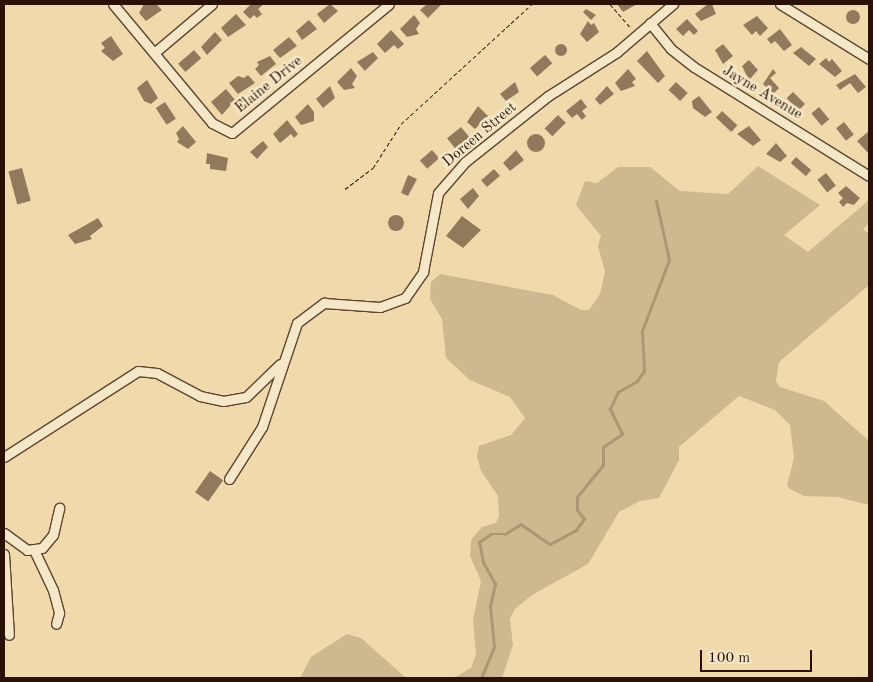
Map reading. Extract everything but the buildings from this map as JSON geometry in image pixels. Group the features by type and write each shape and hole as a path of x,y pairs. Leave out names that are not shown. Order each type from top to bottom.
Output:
{"street":[{"path":"113,4 154,53 212,4"},
{"name":"Elaine Drive","path":"154,53 212,123 232,133 389,4"},
{"name":"Doreen Street","path":"229,479 262,427 282,362 297,323 315,306 335,302 388,306 412,291 424,272 438,193 465,162 548,96 617,52 673,4"},
{"path":"780,4 869,58"},
{"name":"Jayne Avenue","path":"650,23 671,49 694,67 869,176"},
{"path":"4,457 138,371 157,373 212,400 232,400 255,391 282,362"},
{"path":"34,550 50,539 60,508"},
{"path":"4,533 34,550 53,590 59,613 56,624"},
{"path":"4,554 8,635"}],"path":[{"path":"345,189 376,164 401,124 532,4"},
{"path":"610,4 637,35"}],"shaded area":[{"path":"758,166 820,205 784,235 808,252 869,200 869,223 863,229 869,234 869,285 779,362 776,381 780,387 824,401 869,441 869,505 838,497 804,496 790,489 787,485 794,458 790,425 775,410 739,396 679,447 679,460 659,498 640,501 619,512 588,564 532,595 515,609 510,619 513,645 502,678 454,678 471,668 476,654 473,620 481,581 470,556 471,540 482,527 496,523 499,516 498,496 481,471 477,456 479,446 511,435 525,418 510,397 470,380 446,358 442,319 430,299 431,282 440,274 553,295 581,310 589,310 600,294 605,272 598,246 601,236 576,205 585,181 597,183 618,167 650,167 680,191 728,194"},
{"path":"347,634 361,638 406,678 300,678 311,657"}],"waterway":[{"path":"481,678 494,647 490,606 495,584 483,562 479,542 491,534 505,534 521,524 550,544 576,530 584,519 577,510 577,497 603,465 603,447 622,434 610,409 618,392 637,381 644,371 642,331 669,260 656,201"}]}
